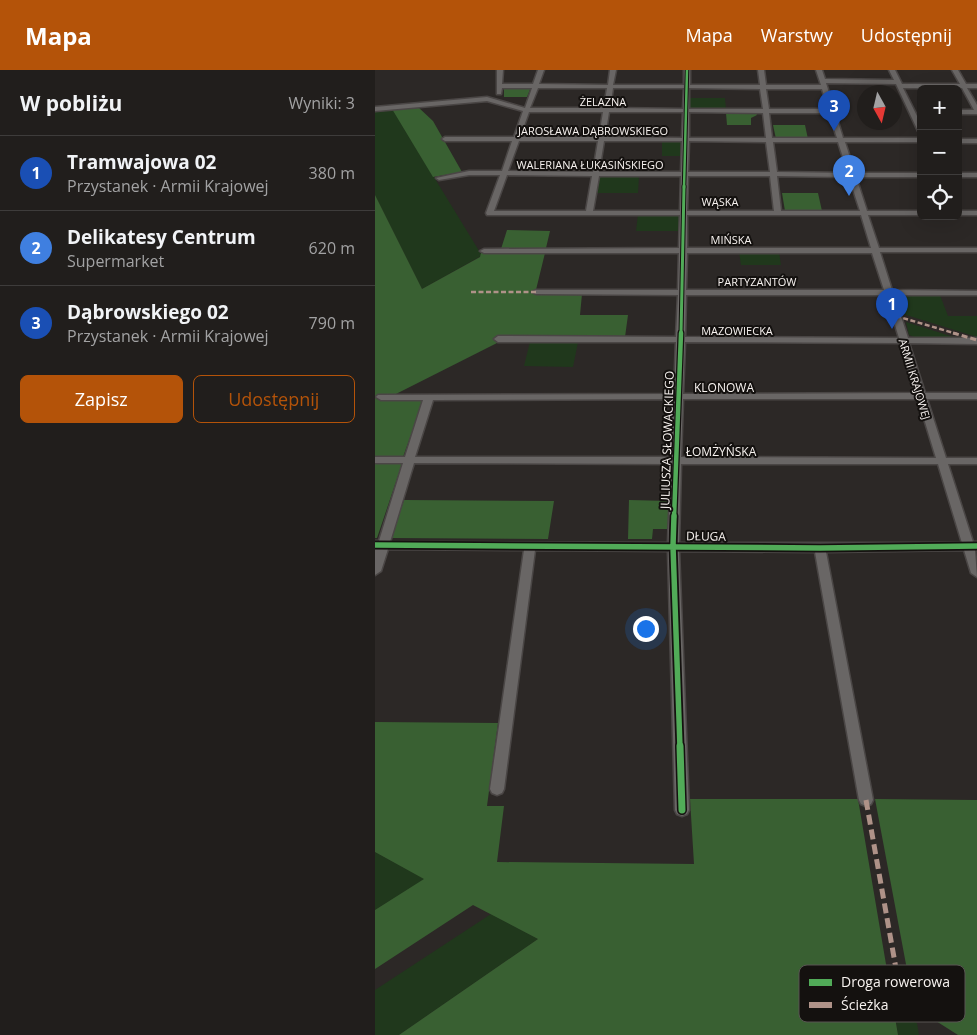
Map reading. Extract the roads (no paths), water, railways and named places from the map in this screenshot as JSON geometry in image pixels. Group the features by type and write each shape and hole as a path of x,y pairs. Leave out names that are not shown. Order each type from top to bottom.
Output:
{"street":[{"path":"494,100 499,96 500,70"},
{"path":"504,174 541,70"},
{"path":"589,213 613,70"},
{"name":"JULIUSZA SŁOWACKIEGO","path":"682,810 673,546 681,341 687,70"},
{"path":"761,70 775,174 778,212"},
{"name":"ARMII KRAJOWEJ","path":"819,70 843,140 941,461 973,546 977,573"},
{"path":"892,70 920,130"},
{"path":"955,70 977,112 962,112"},
{"path":"500,86 763,87 824,84 977,86"},
{"name":"ŻELAZNA","path":"375,109 494,100 526,110 833,111"},
{"path":"911,112 917,112"},
{"name":"JAROSŁAWA DĄBROWSKIEGO","path":"445,139 917,140"},
{"path":"962,141 977,141"},
{"name":"WALERIANA ŁUKASIŃSKIEGO","path":"439,178 469,173 917,175"},
{"name":"WĄSKA","path":"504,174 489,213 917,213"},
{"path":"962,175 977,175"},
{"path":"962,213 977,213"},
{"name":"MIŃSKA","path":"484,251 977,250"},
{"name":"PARTYZANTÓW","path":"536,292 977,293"},
{"name":"MAZOWIECKA","path":"498,339 977,341"},
{"name":"KLONOWA","path":"381,396 977,396"},
{"path":"375,571 379,545 429,396"},
{"name":"ŁOMŻYŃSKA","path":"375,460 977,461"},
{"name":"DŁUGA","path":"379,545 820,548 973,546"},
{"path":"497,790 529,545"},
{"path":"820,548 866,800"}],"place":[{"name":"Dąbrowskiego 02","path":"834,131"},
{"name":"Delikatesy Centrum","path":"849,196"},
{"name":"Tramwajowa 02","path":"892,329"}]}
